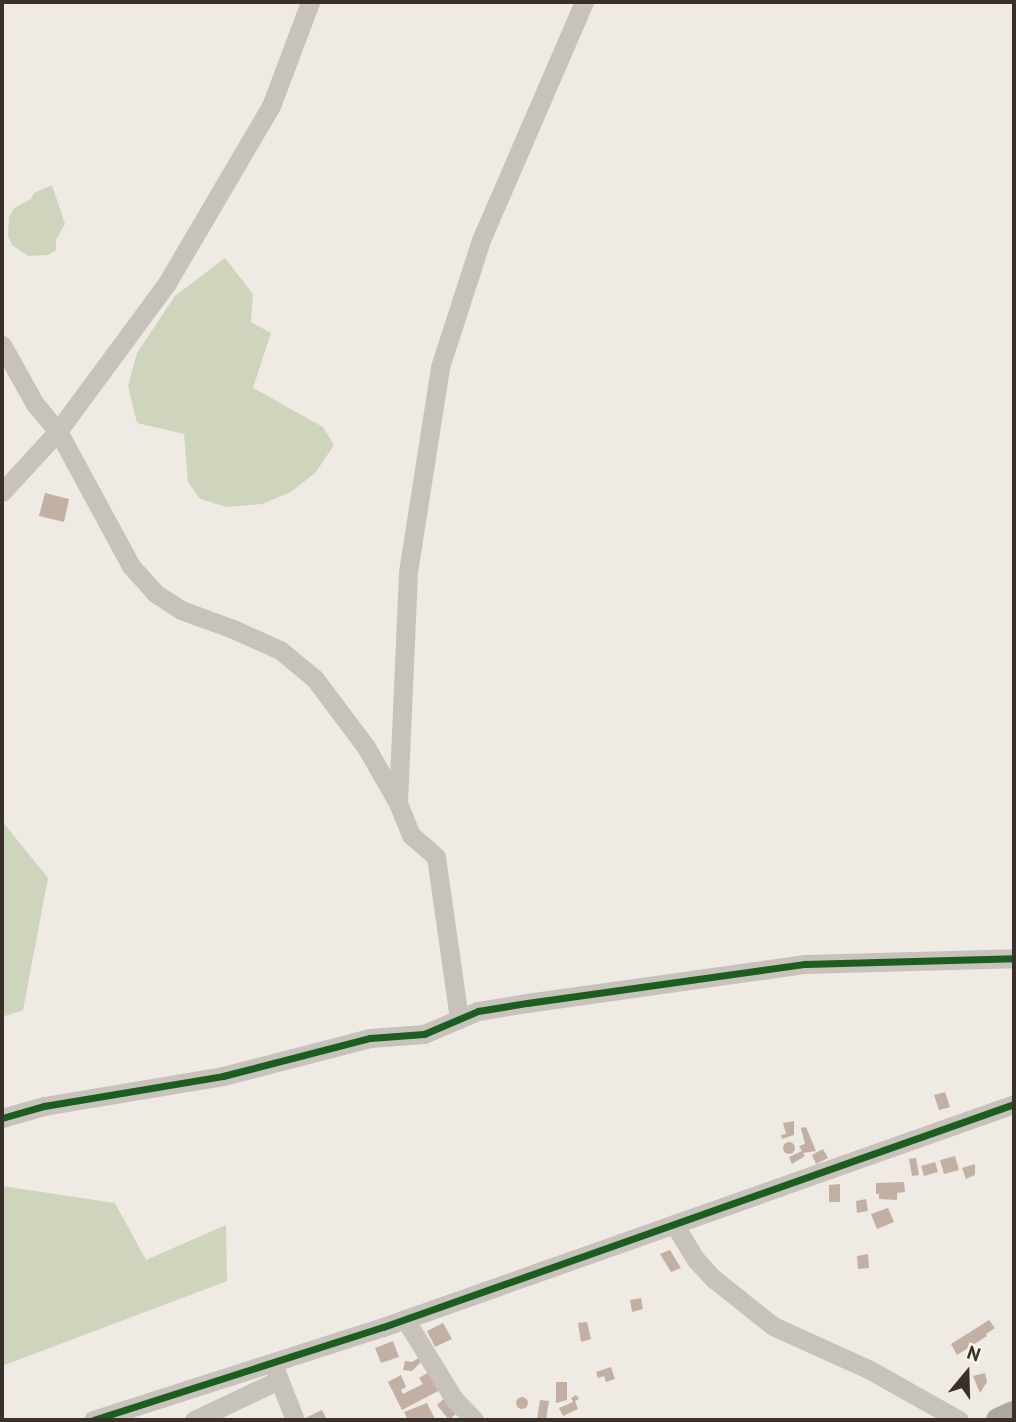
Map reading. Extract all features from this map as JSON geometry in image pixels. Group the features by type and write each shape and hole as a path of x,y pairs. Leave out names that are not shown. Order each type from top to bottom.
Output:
{"main road":[{"path":"998,1420 1014,1413"}],"street":[{"path":"2,492 58,431 167,283 271,106 310,2"},
{"path":"398,803 402,648 408,572 440,367 481,240 584,2"},
{"path":"2,345 36,404 58,431 131,566 155,593 181,610 279,650 315,679 366,747 398,803 411,835 436,857 459,1019"},
{"path":"2,1118 71,1101 223,1076 370,1038 424,1034 478,1011 502,1007 753,970 836,963 1014,958"},
{"path":"93,1420 276,1371 405,1319 1014,1104"},
{"path":"674,1224 705,1270 772,1326 870,1370 959,1420"},
{"path":"405,1319 454,1399 474,1420"},
{"path":"194,1420 276,1371"},
{"path":"276,1371 295,1420"}],"green space":[{"path":"52,185 65,224 56,240 56,250 48,255 28,256 12,245 8,236 9,217 14,208 31,199 34,193"},
{"path":"225,258 253,294 251,322 271,333 253,388 323,427 334,445 316,472 291,492 262,504 227,507 200,499 188,482 184,434 137,423 128,386 137,353 175,296"},
{"path":"2,821 48,878 23,1010 2,1017"},
{"path":"2,1186 115,1203 146,1260 226,1225 227,1281 2,1366"}],"building":[{"path":"45,493 69,499 64,522 39,516"},
{"path":"945,1092 950,1107 939,1110 934,1095"},
{"path":"794,1121 794,1135 782,1139 781,1135 786,1134 783,1123"},
{"path":"806,1127 816,1151 803,1153 805,1156 792,1164 789,1157 802,1151 799,1146 805,1144 801,1128"},
{"path":"789,1142 795,1148 789,1154 783,1148"},
{"path":"823,1149 828,1158 816,1164 812,1155"},
{"path":"955,1156 959,1170 944,1174 940,1160"},
{"path":"916,1158 919,1175 912,1176 909,1159"},
{"path":"935,1162 938,1172 924,1176 921,1166"},
{"path":"975,1164 975,1175 966,1179 962,1168"},
{"path":"904,1182 905,1192 897,1193 897,1200 879,1199 879,1194 876,1194 876,1183"},
{"path":"840,1184 840,1202 829,1202 829,1185"},
{"path":"866,1199 868,1211 857,1213 856,1201"},
{"path":"888,1208 894,1222 877,1229 871,1214"},
{"path":"670,1250 681,1268 671,1272 660,1254"},
{"path":"868,1254 869,1268 858,1269 857,1256"},
{"path":"641,1298 643,1309 632,1312 630,1300"},
{"path":"989,1320 995,1328 957,1355 951,1344"},
{"path":"587,1322 591,1339 581,1342 578,1323"},
{"path":"443,1323 452,1339 435,1347 427,1331"},
{"path":"393,1341 399,1357 381,1363 375,1348"},
{"path":"419,1358 421,1362 412,1371 403,1370 405,1361 412,1362"},
{"path":"611,1367 615,1379 606,1382 604,1376 598,1378 596,1372"},
{"path":"429,1372 440,1390 402,1410 388,1382 401,1375 406,1387 401,1390 403,1394 423,1384 419,1378"},
{"path":"985,1373 987,1382 980,1393 973,1376"},
{"path":"556,1382 567,1382 567,1400 556,1403"},
{"path":"576,1395 579,1399 575,1401 578,1409 563,1416 559,1408 573,1402 571,1398"},
{"path":"446,1397 458,1412 449,1420 437,1405"},
{"path":"522,1397 528,1403 522,1409 516,1403"},
{"path":"540,1400 549,1401 546,1420 537,1419"},
{"path":"427,1403 435,1419 408,1420 404,1412"},
{"path":"322,1410 327,1420 301,1420"}],"cycle path":[{"path":"2,1118 44,1106 223,1076 370,1038 424,1034 478,1011 527,1003 805,964 1014,958"},
{"path":"93,1420 383,1327 1014,1104"}]}
